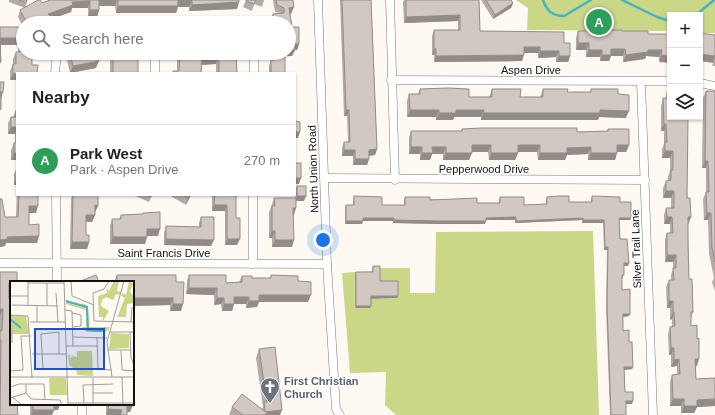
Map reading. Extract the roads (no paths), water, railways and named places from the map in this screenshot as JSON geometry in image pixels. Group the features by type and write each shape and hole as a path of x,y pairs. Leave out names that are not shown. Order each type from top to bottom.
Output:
{"street":[{"name":"North Union Road","path":"318,0 327,264 336,413"},
{"path":"390,0 395,180"},
{"path":"55,72 56,60"},
{"path":"154,60 155,72"},
{"path":"254,60 254,72"},
{"name":"Aspen Drive","path":"392,80 667,81"},
{"name":"Silver Trail Lane","path":"641,82 653,415"},
{"path":"703,84 715,86"},
{"name":"Pepperwood Drive","path":"324,178 395,180 645,180"},
{"path":"56,196 57,281"},
{"path":"253,196 253,264"},
{"name":"Saint Francis Drive","path":"0,263 327,264"}],"waterway":[{"path":"543,0 550,12 556,15 564,16 591,0"},
{"path":"622,0 657,17 667,20"},
{"path":"700,12 714,0"}],"place":[{"name":"Park West","path":"599,22"},
{"name":"First Christian Church","path":"270,404"}]}
